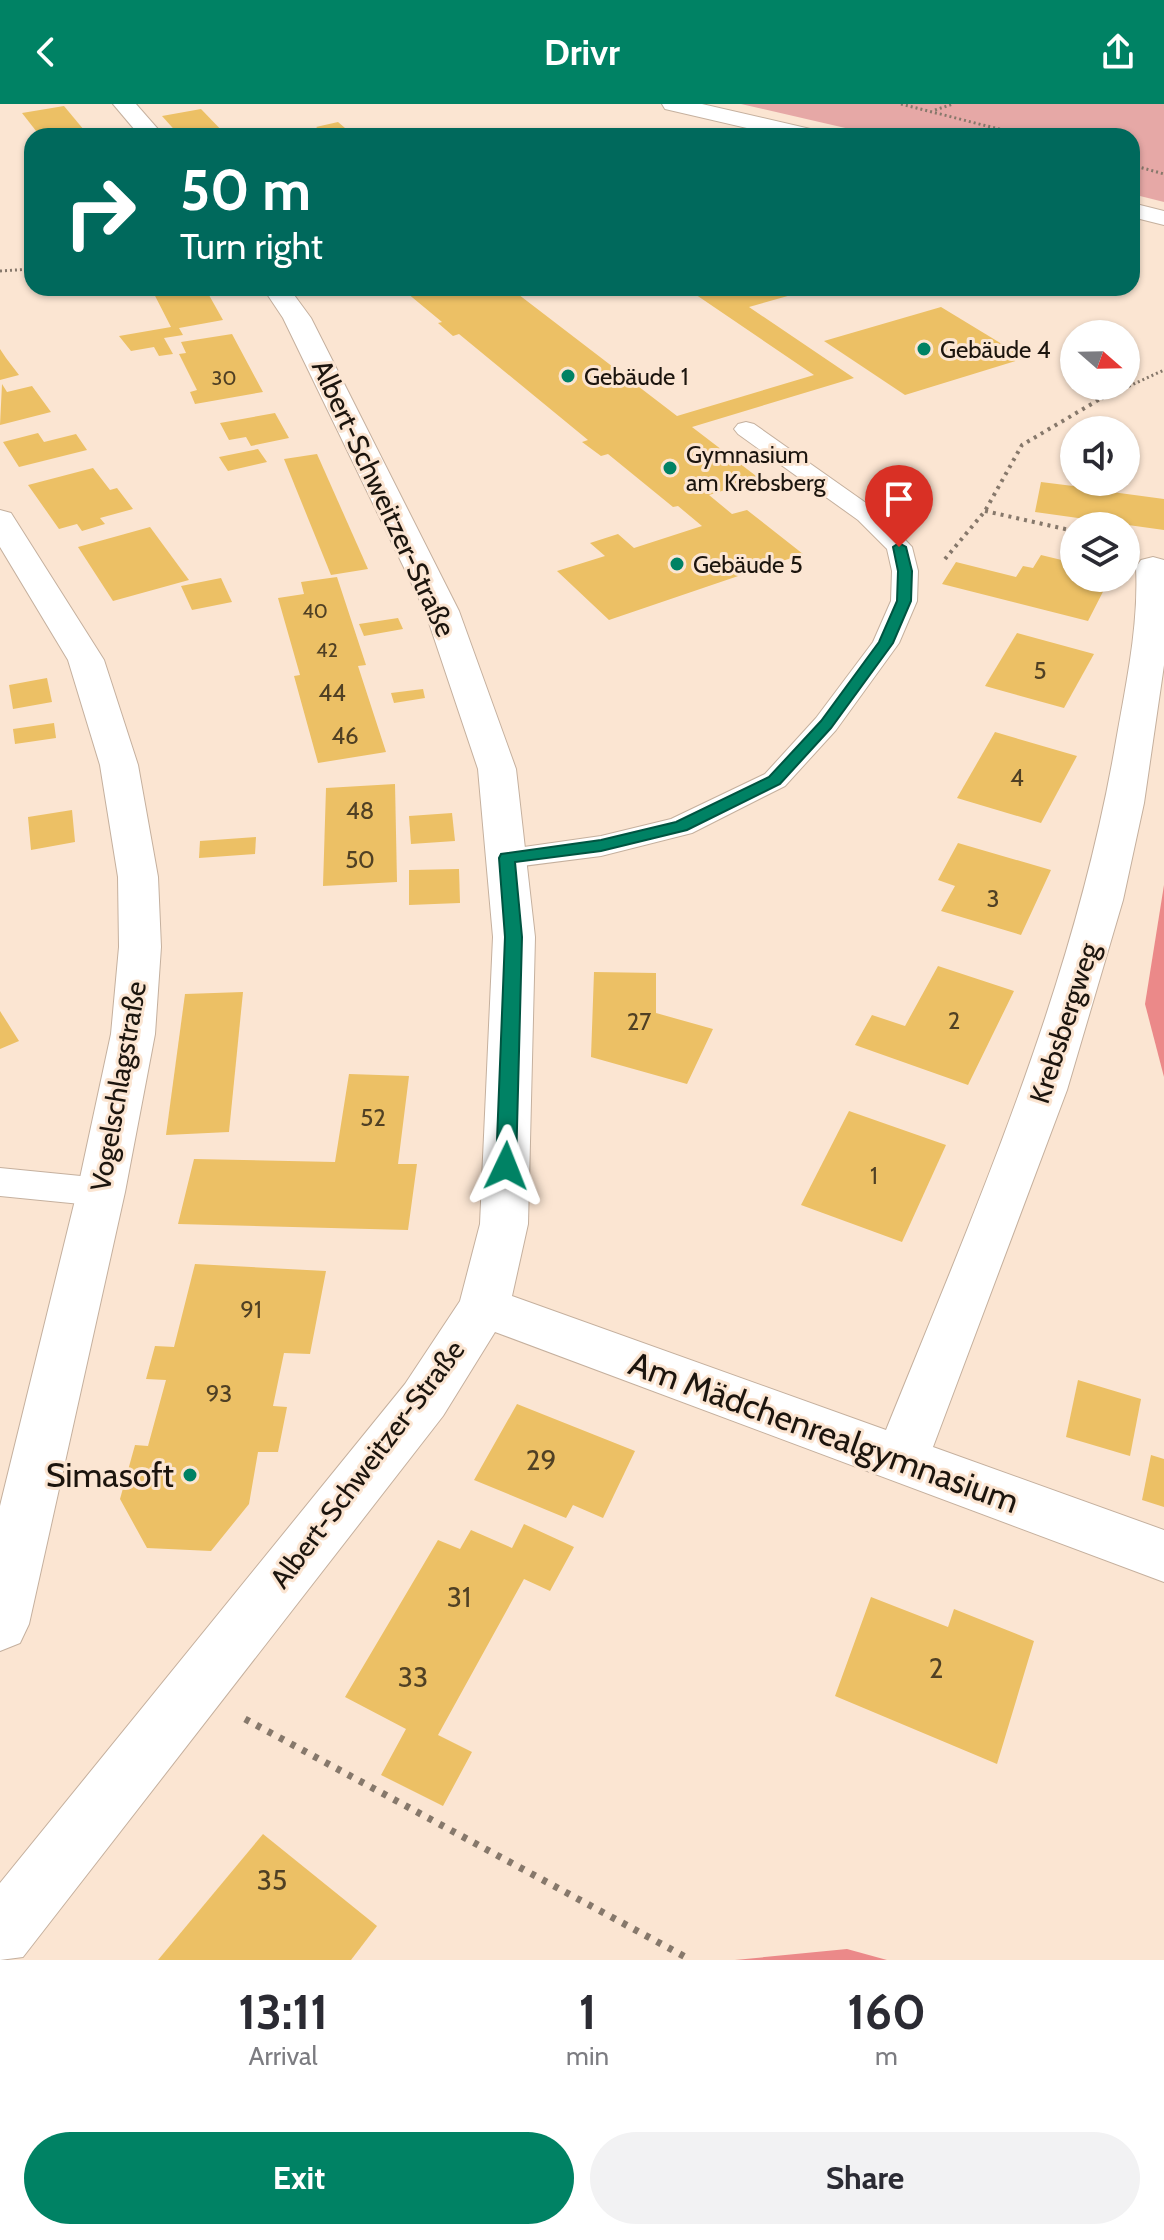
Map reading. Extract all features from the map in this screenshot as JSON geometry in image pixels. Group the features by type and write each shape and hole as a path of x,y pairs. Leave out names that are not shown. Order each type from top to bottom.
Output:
{"street":[{"path":"124,104 145,128"},
{"path":"673,104 776,128"},
{"path":"1140,212 1164,218"},
{"name":"Albert-Schweitzer-Straße","path":"0,1934 424,1400 484,1307 504,1224 514,937 497,769 442,611 297,318 282,296"},
{"name":"Vogelschlagstraße","path":"0,520 86,660 119,765 138,877 140,947 133,1034 101,1192 0,1624"},
{"name":"Krebsbergweg","path":"901,1461 1064,1035 1110,882 1134,759 1155,596 1153,567"},
{"name":"Am Mädchenrealgymnasium","path":"484,1307 1164,1556"}],"lane":[{"path":"507,858 601,846 681,826 775,780 826,724 886,643 904,601 905,571 899,547 867,515 746,429"},
{"path":"0,1182 101,1192"}],"path":[{"path":"901,104 997,128"},
{"path":"933,110 953,104"},
{"path":"1140,167 1164,174"},
{"path":"0,271 24,270"},
{"path":"904,601 926,582 985,511 1022,445 1105,396 1164,370"},
{"path":"985,511 1060,528"},
{"path":"191,1690 691,1960"}],"shaded area":[{"path":"741,104 1164,104 1164,202 1140,196 1140,128 845,128"},
{"path":"1164,885 1164,1077 1145,1004"},
{"path":"847,1949 887,1960 735,1960"}],"building":[{"path":"64,106 82,128 34,128 22,113"},
{"path":"201,109 219,128 173,128 162,116"},
{"path":"338,122 345,128 317,128"},
{"path":"155,296 210,296 223,320 179,328 183,335 164,338 173,354 159,356 154,347 131,351 119,336 171,327"},
{"path":"411,296 520,296 677,416 814,375 698,296 788,296 749,307 854,378 692,427 760,479 709,495 732,514 747,510 803,554 609,620 557,571 605,556 590,543 618,534 634,548 702,526 678,506 673,507 608,454 601,456 582,442 588,440 459,334 453,336 438,323 442,322"},
{"name":"Gebäude 4","path":"941,307 1025,358 905,395 824,341"},
{"path":"232,334 263,392 195,404 190,392 197,390 179,354 186,353 181,342"},
{"path":"0,349 6,358 19,375 0,380"},
{"path":"2,384 7,392 32,386 51,412 0,425"},
{"path":"275,413 289,438 251,446 246,437 229,440 220,423"},
{"path":"38,433 44,442 76,434 87,450 19,467 3,442"},
{"path":"258,449 267,462 228,471 219,457"},
{"path":"317,454 368,569 331,575 284,459"},
{"path":"93,468 110,490 117,488 133,509 100,518 105,524 82,531 77,524 59,529 28,485"},
{"path":"1041,482 1060,484 1060,496 1140,496 1164,499 1164,530 1140,527 1140,512 1060,512 1060,515 1035,512"},
{"path":"150,527 189,580 113,601 78,547"},
{"path":"1041,555 1060,560 1060,592 1103,592 1088,621 942,584 956,562 1016,577 1023,566 1033,568"},
{"path":"337,577 366,665 358,666 386,752 318,763 294,676 300,675 278,598 304,594 301,582"},
{"path":"221,578 232,602 192,610 181,586"},
{"path":"398,618 403,629 364,636 359,624"},
{"path":"1017,633 1094,654 1064,708 985,686"},
{"path":"47,678 52,702 13,709 9,685"},
{"path":"423,689 425,698 394,703 391,693"},
{"path":"54,723 56,738 15,744 13,729"},
{"path":"995,732 1077,756 1041,823 957,798"},
{"path":"395,784 397,882 323,886 326,788"},
{"path":"72,810 75,842 31,850 28,817"},
{"path":"452,813 455,841 411,844 409,816"},
{"path":"256,837 255,854 199,858 200,841"},
{"path":"958,843 1051,870 1021,935 941,911 955,886 938,880"},
{"path":"459,869 460,903 409,905 409,870"},
{"path":"938,966 1014,991 968,1085 855,1045 872,1015 905,1026"},
{"path":"594,972 656,973 656,1013 713,1029 687,1084 591,1057"},
{"path":"243,992 229,1132 166,1135 185,994"},
{"path":"0,1011 19,1041 0,1049"},
{"path":"349,1074 409,1076 398,1164 417,1164 408,1230 178,1224 194,1159 335,1162"},
{"path":"849,1111 946,1145 902,1242 801,1205"},
{"path":"195,1264 326,1271 310,1354 284,1353 273,1406 287,1407 278,1452 258,1452 249,1504 211,1551 147,1548 120,1499 135,1445 148,1446 166,1380 146,1379 155,1346 174,1347"},
{"path":"1078,1380 1141,1399 1130,1456 1066,1437"},
{"path":"517,1404 635,1451 603,1518 573,1505 566,1518 474,1480"},
{"path":"1151,1455 1164,1459 1164,1507 1142,1500"},
{"path":"524,1524 574,1547 550,1591 524,1579 438,1735 472,1752 443,1806 381,1775 406,1729 345,1697 438,1540 460,1549 471,1530 512,1548"},
{"path":"871,1597 948,1627 954,1609 1034,1641 997,1764 835,1696"},
{"path":"263,1834 377,1926 351,1960 158,1960"}],"place":[{"name":"Gebäude 4","path":"924,349"},
{"name":"Gebäude 1","path":"568,376"},
{"name":"Gymnasium am Krebsberg","path":"670,468"},
{"name":"Gebäude 5","path":"677,564"},
{"name":"Simasoft","path":"190,1475"}],"route":[{"path":"506,1166 514,937 507,858 601,846 681,826 775,780 826,724 886,643 904,601 905,571 899,547"}]}
